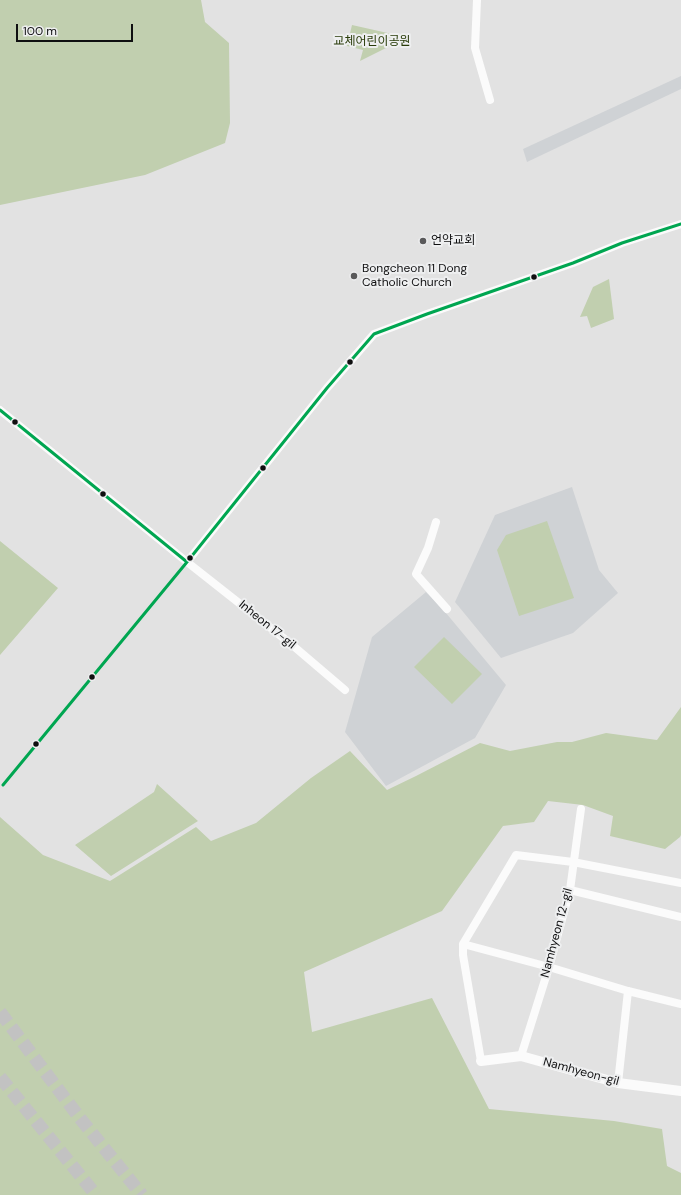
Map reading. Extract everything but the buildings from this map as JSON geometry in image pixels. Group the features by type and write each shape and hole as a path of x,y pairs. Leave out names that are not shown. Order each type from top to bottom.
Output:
{"street":[{"path":"477,0 475,48 490,100"},
{"path":"187,562 327,388 374,334 573,263 622,243 681,224"},
{"name":"Inheon 17-gil","path":"0,410 187,562 291,644 345,690"},
{"path":"436,522 428,548 416,574 447,609"},
{"name":"Namhyeon 12-gil","path":"521,1056 570,890 581,808"},
{"path":"481,1061 463,955 463,944 516,855 573,862 681,883"},
{"path":"570,890 681,917"},
{"path":"463,944 628,991 681,1004"},
{"path":"618,1083 628,991"},
{"name":"Namhyeon-gil","path":"481,1061 521,1056 618,1083 681,1091"}],"shaded area":[{"path":"681,76 681,89 527,162 523,149"},
{"path":"572,487 599,570 618,593 573,633 501,658 455,602 495,515"},
{"path":"426,592 441,607 506,685 475,738 386,786 345,732 372,637"}],"green space":[{"path":"0,0 201,0 205,22 229,43 230,123 225,143 145,175 0,205"},
{"name":"교체어린이공원","path":"352,25 401,36 400,41 360,61 363,50 347,46"},
{"path":"609,279 614,319 591,328 587,316 580,317 593,287"},
{"path":"547,521 574,598 519,616 497,550 506,535"},
{"path":"0,541 58,588 0,655"},
{"path":"444,637 482,674 452,704 414,667"},
{"path":"681,707 681,835 665,849 610,836 613,816 583,805 548,801 534,822 503,826 442,911 304,972 312,1032 432,998 489,1109 614,1121 662,1129 667,1166 681,1173 681,1195 0,1195 0,817 43,855 110,881 196,827 211,841 256,823 311,778 350,751 387,790 480,743 510,751 557,742 572,742 606,733 657,740"},
{"path":"157,784 198,821 111,876 75,845 154,792"}],"tunnel":[{"path":"0,1012 79,1117 142,1195"},
{"path":"0,1077 96,1195"}],"transit line":[{"path":"3,785 187,562 327,388 374,334 573,263 622,243 681,224"},
{"path":"0,410 187,562"}],"place":[{"name":"언약교회","path":"423,241"},
{"name":"Bongcheon 11 Dong Catholic Church","path":"354,276"}]}
